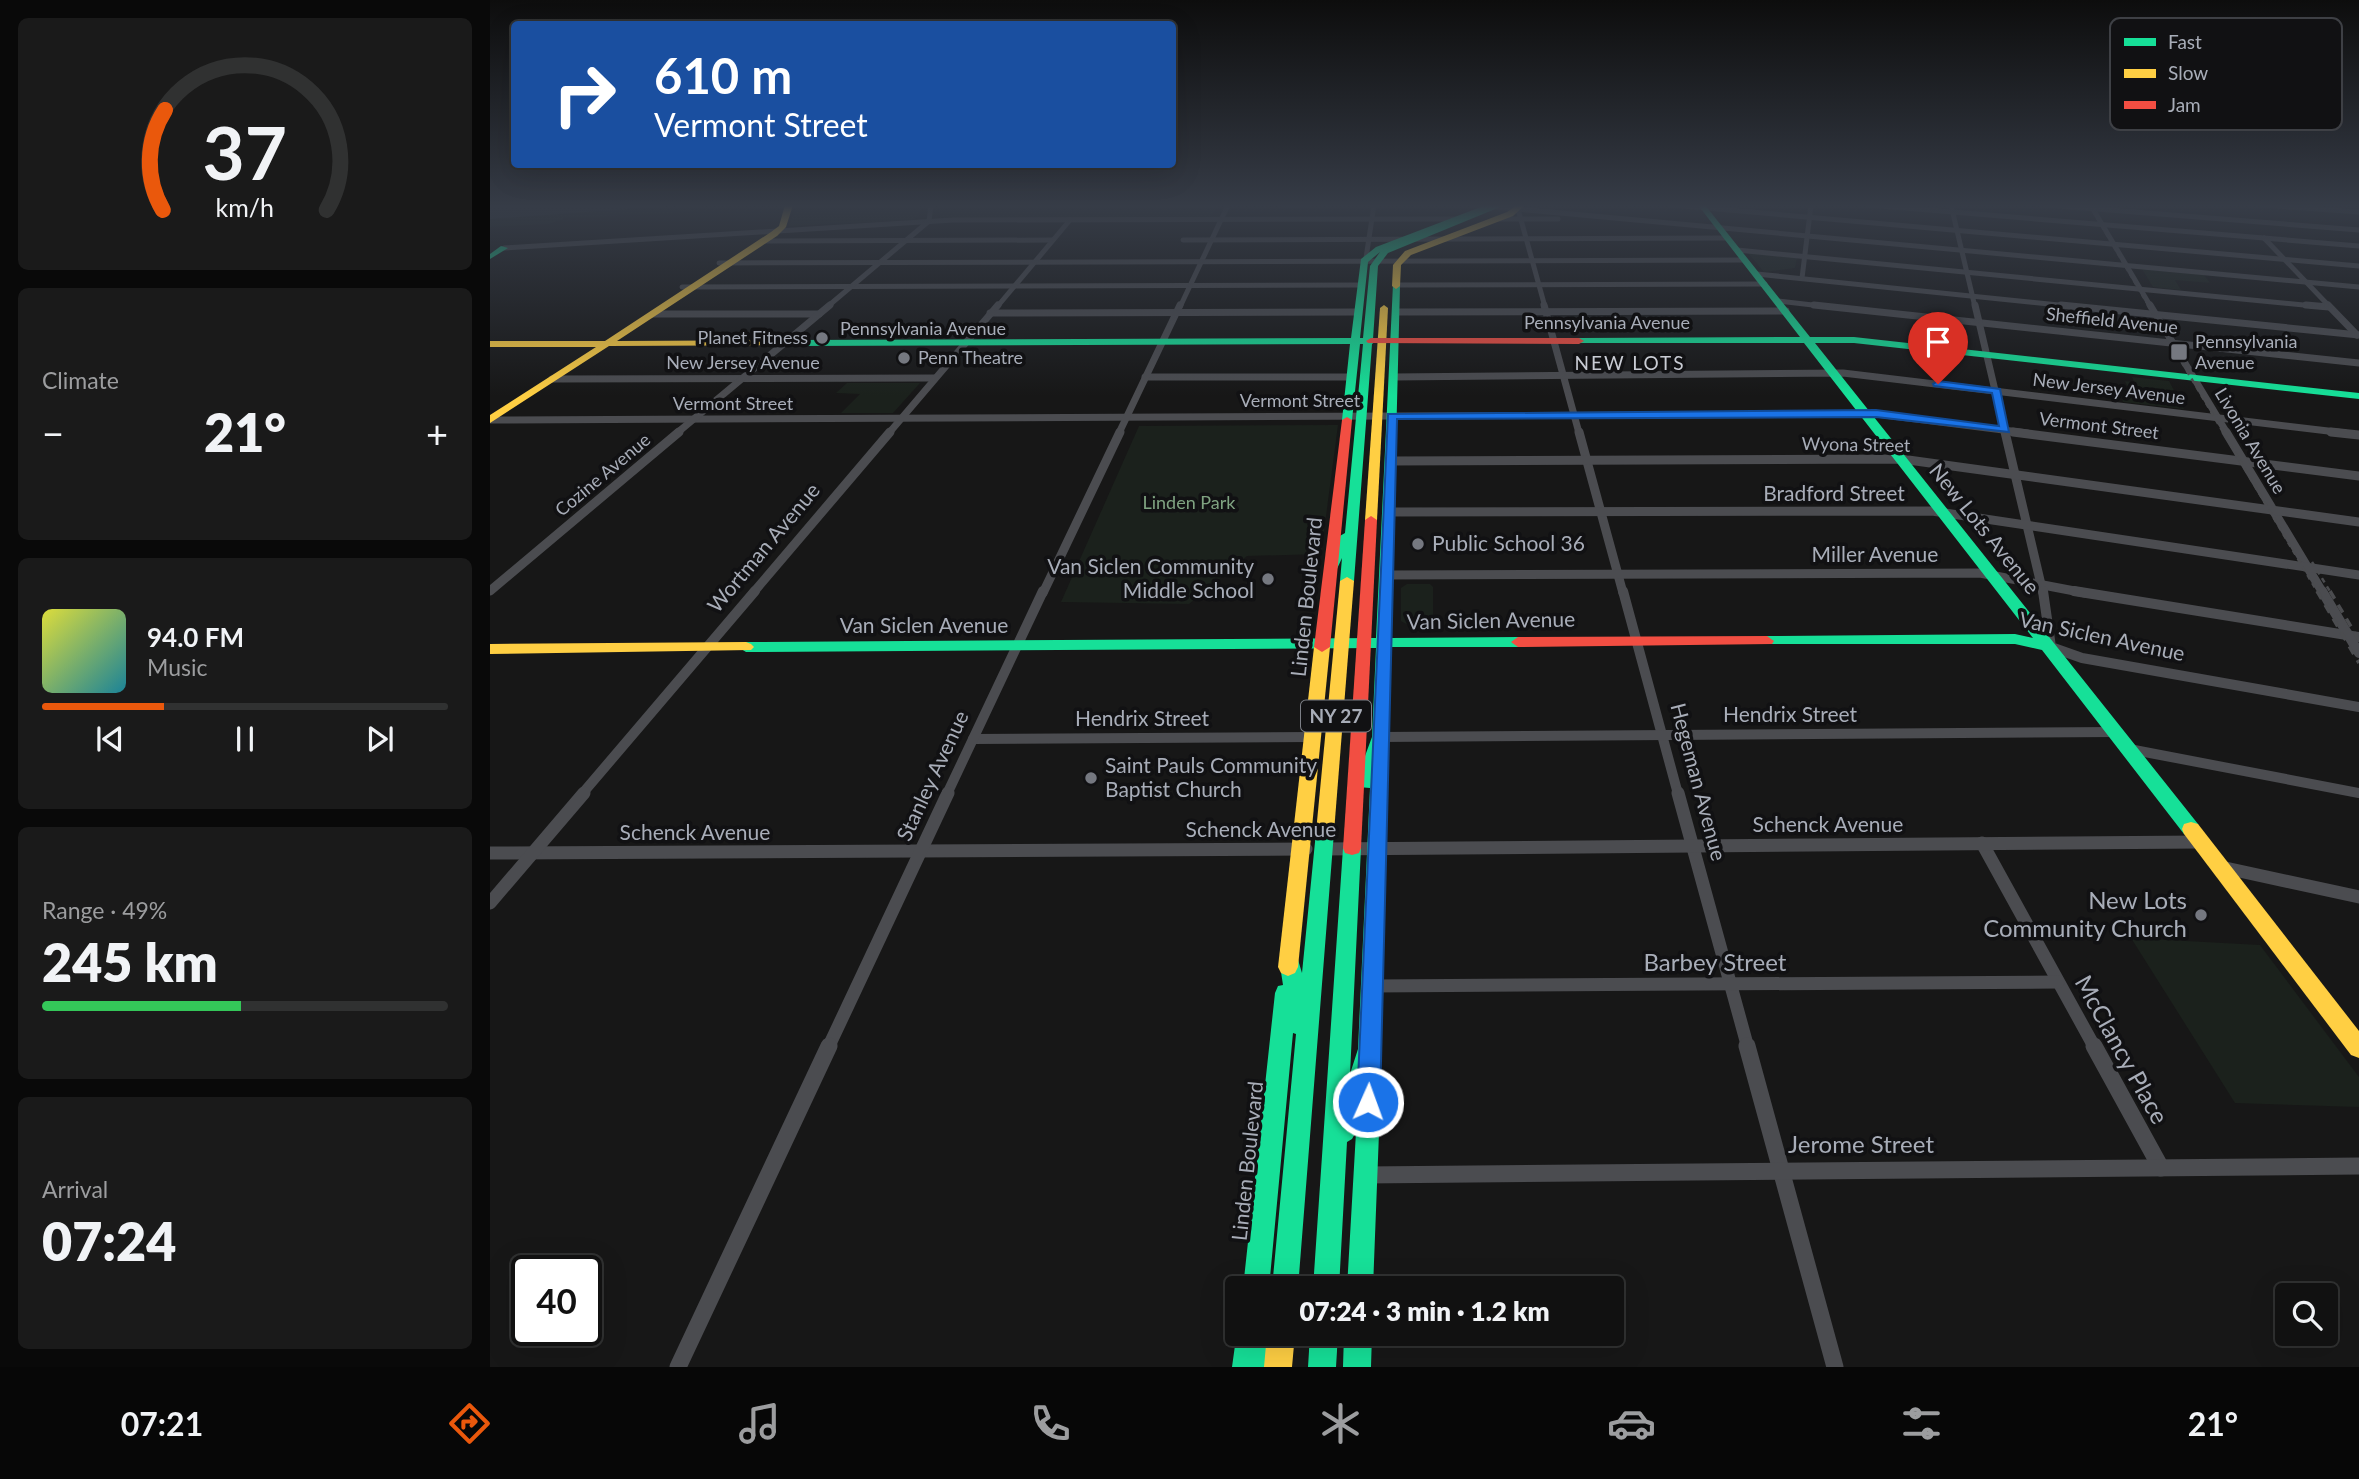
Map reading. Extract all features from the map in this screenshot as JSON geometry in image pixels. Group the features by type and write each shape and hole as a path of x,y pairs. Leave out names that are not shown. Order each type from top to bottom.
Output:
{"main road":[{"path":"490,411 716,269"},
{"name":"Linden Boulevard","path":"1378,269 1379,287"},
{"name":"Linden Boulevard","path":"1286,1276 1356,478 1369,416 1378,269"},
{"name":"New Lots Avenue","path":"1753,269 2051,647 2359,1048"},
{"path":"490,420 552,379 595,346 653,314 688,287"},
{"path":"1359,309 1379,287 1396,309"},
{"name":"Linden Boulevard","path":"1256,1276 1344,448 1369,416 1393,378 1359,309"},
{"name":"Linden Boulevard","path":"1360,1276 1390,461 1352,377 1396,309"},
{"name":"Pennsylvania Avenue","path":"490,344 962,346 1871,341 2359,396"},
{"name":"Linden Boulevard","path":"1327,1276 1373,492 1369,416 1379,399 1375,343"},
{"name":"Pennsylvania Avenue","path":"490,351 595,346"},
{"path":"1379,399 1393,378"},
{"path":"1344,448 1356,478"},
{"path":"1373,492 1390,461"},
{"path":"1331,568 1352,523"},
{"path":"1371,527 1386,570"},
{"name":"Van Siclen Avenue","path":"490,649 2015,639 2051,647"},
{"path":"1355,808 1380,737"},
{"path":"1289,959 1306,1055"},
{"path":"1334,1163 1369,1050"},
{"path":"1246,1367 1249,1346"},
{"path":"1260,1367 1266,1346"},
{"path":"1278,1367 1280,1346"},
{"path":"1322,1367 1323,1346"},
{"path":"1357,1367 1358,1346"}],"street":[{"name":"Cozine Avenue","path":"490,591 873,269"},
{"name":"Wortman Avenue","path":"490,903 1028,269"},
{"name":"Stanley Avenue","path":"678,1367 973,738 1198,269"},
{"name":"Hegeman Avenue","path":"1536,269 1835,1367"},
{"path":"1802,278 1803,269"},
{"path":"1934,269 2329,307"},
{"path":"1966,269 2042,586 2051,647"},
{"name":"Livonia Avenue","path":"2129,269 2307,567 2354,636 2359,653"},
{"path":"2167,269 2359,286"},
{"path":"2293,269 2358,336"},
{"path":"688,287 1379,287 1802,278 2358,336"},
{"name":"Sheffield Avenue","path":"1396,309 1548,312 1782,306 1979,322 2359,363"},
{"path":"990,313 1359,309"},
{"path":"653,314 820,314"},
{"name":"New Jersey Avenue","path":"1393,378 1835,374 2359,435"},
{"path":"1145,377 1352,377"},
{"name":"New Jersey Avenue","path":"552,379 935,378"},
{"name":"Vermont Street","path":"490,420 1866,414 2359,476"},
{"name":"Wyona Street","path":"1390,461 1901,459 2359,522"},
{"name":"Bradford Street","path":"1388,512 1944,513 2359,575"},
{"name":"Miller Avenue","path":"1386,570 1980,573 2042,586 2354,636"},
{"name":"Van Siclen Avenue","path":"2051,647 2082,658 2359,707"},
{"name":"Hendrix Street","path":"1380,737 2116,732"},
{"name":"Hendrix Street","path":"973,738 1312,737"},
{"path":"2129,749 2359,793"},
{"name":"Schenck Avenue","path":"490,853 2201,842"},
{"name":"McClancy Place","path":"1982,843 2161,1168"},
{"path":"2221,867 2359,897"},
{"name":"Barbey Street","path":"1372,986 2058,982"},
{"path":"2338,1020 2359,1025"},
{"name":"Jerome Street","path":"1364,1175 2359,1166"}],"green space":[{"path":"1761,269 1789,269 1764,272"},
{"path":"2142,269 2204,275 2210,283 2175,280 2181,290 2153,287"},
{"path":"2132,377 2169,381 2184,409 2123,402 2119,389 2129,390 2125,381 2134,382"},
{"path":"847,383 920,383 893,413 841,413 860,394 836,393"},
{"name":"Linden Park","path":"1338,425 1321,554 1247,556 1189,604 1061,602 1139,426"},
{"path":"1407,584 1430,584 1433,587 1433,623 1408,625 1401,621 1401,588"},
{"path":"2131,938 2260,945 2359,1077 2359,1107 2235,1103"}],"railway":[{"path":"2127,269 2149,307"},
{"path":"2148,305 2318,593"},
{"path":"2312,562 2331,593"},
{"path":"2317,591 2359,663"},
{"path":"2330,591 2359,640"}],"traffic: fast":[{"path":"1347,420 1363,269"},
{"path":"1347,581 1374,269"},
{"path":"1751,269 2191,829"},
{"path":"1369,1058 1396,286"},
{"path":"1579,341 1854,340 2359,396"},
{"path":"792,343 1371,341"},
{"path":"1331,568 1345,537"},
{"path":"1767,641 2015,639 2051,647"},
{"path":"746,647 1518,642"},
{"path":"1364,783 1380,737"},
{"path":"1286,1276 1325,832"},
{"path":"1327,1276 1352,848"},
{"path":"1289,959 1301,1026"},
{"path":"1257,1276 1286,993"},
{"path":"1344,1131 1369,1050"},
{"path":"1361,1276 1370,1081"},
{"path":"1246,1367 1249,1346"},
{"path":"1260,1367 1266,1346"},
{"path":"1322,1367 1323,1346"},
{"path":"1357,1367 1358,1346"}],"traffic: slow":[{"path":"490,420 721,269"},
{"path":"1396,286 1397,269"},
{"path":"1371,520 1384,308"},
{"path":"490,344 792,343"},
{"path":"1325,832 1347,581"},
{"path":"490,649 746,647"},
{"path":"1288,967 1322,647"},
{"path":"2191,829 2359,1048"},
{"path":"1278,1367 1280,1346"}],"traffic: jam":[{"path":"1371,341 1579,341"},
{"path":"1322,647 1347,420"},
{"path":"1352,848 1371,520"},
{"path":"1518,642 1767,641"}],"place":[{"name":"Planet Fitness","path":"822,338"},
{"name":"Pennsylvania Avenue","path":"2179,352"},
{"name":"Penn Theatre","path":"904,358"},
{"name":"Public School 36","path":"1418,544"},
{"name":"Van Siclen Community Middle School","path":"1268,579"},
{"name":"Saint Pauls Community Baptist Church","path":"1091,778"},
{"name":"New Lots Community Church","path":"2201,915"}],"district":[{"name":"NEW LOTS","path":"1630,363"}],"route":[{"path":"1368,1102 1392,416 1876,414 2005,430 1996,391 1938,384"}]}
